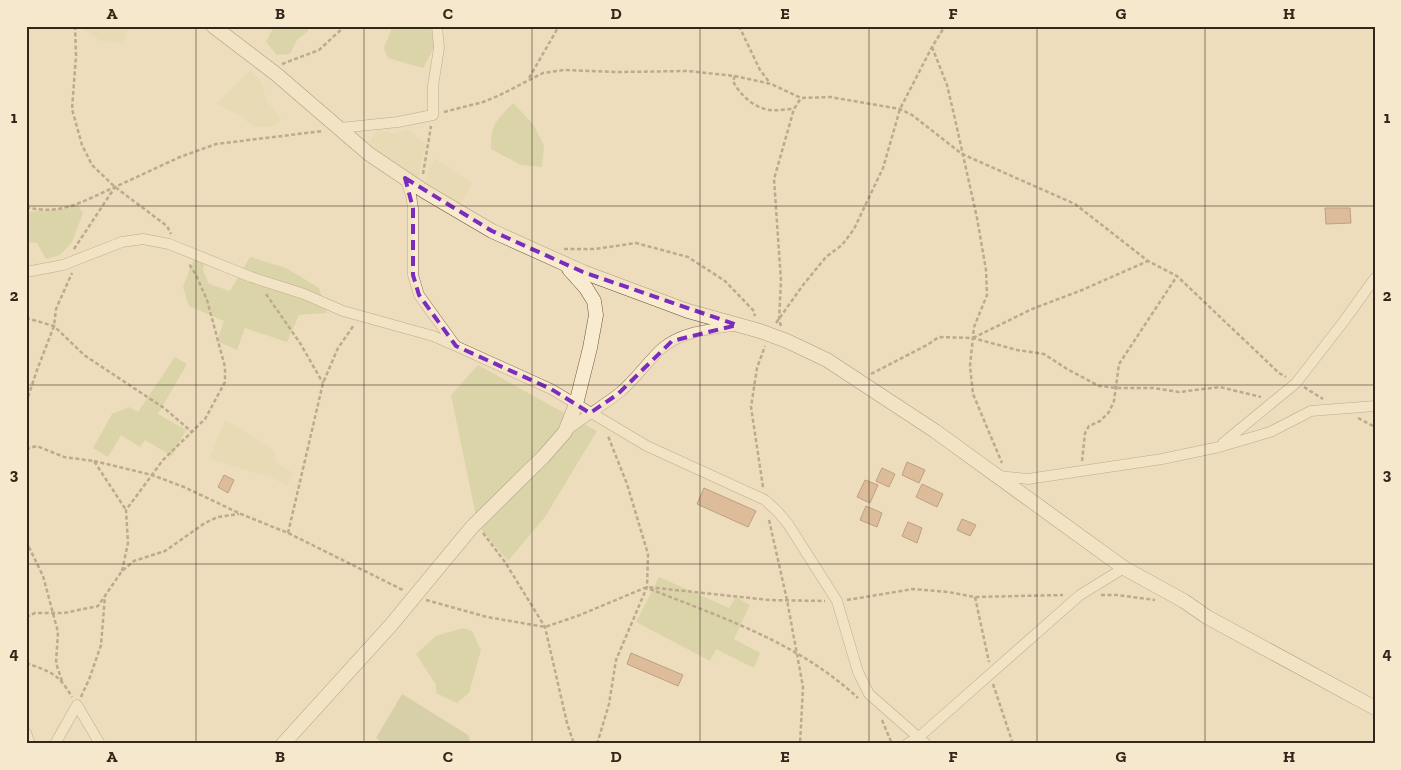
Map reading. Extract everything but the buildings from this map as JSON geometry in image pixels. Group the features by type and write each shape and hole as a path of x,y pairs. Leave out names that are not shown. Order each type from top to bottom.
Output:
{"street":[{"path":"213,26 276,74 369,154 418,188 492,231 583,272 688,311 787,341 827,360 1003,476 1124,568 1184,601 1207,617 1375,708"},
{"path":"340,128 412,120 432,115 433,86 439,48 437,26"},
{"path":"405,178 413,208 413,275 419,295 456,346"},
{"path":"26,272 63,265 122,242 143,240 168,244 251,277 304,294 343,311 433,336 550,389 647,446 765,500 788,524 837,602 858,672 869,694 923,741"},
{"path":"564,264 586,288 594,301 596,315 576,404 565,432"},
{"path":"1219,447 1296,383 1375,278"},
{"path":"283,744 416,597 472,527 544,456 565,432 618,394 661,349 672,341 698,332 737,326"},
{"path":"1003,476 1028,479 1162,459 1219,447 1270,432 1311,411 1375,406"},
{"path":"908,744 923,741 1080,594 1124,568"},
{"path":"55,744 77,705"},
{"path":"77,705 100,744"},
{"path":"26,733 30,744"}],"path":[{"path":"75,26 76,56 72,109 82,145 92,165 115,187 167,226 178,248 196,275 207,300 225,367 224,382 206,419 164,460 126,510"},
{"path":"276,74 283,63 319,50 345,26"},
{"path":"528,80 558,26"},
{"path":"739,26 760,70 771,84"},
{"path":"764,333 779,320 803,284 826,257 842,245 854,228 883,168 900,109 945,26"},
{"path":"932,47 947,85 977,218 987,296 974,327 970,366 973,394 1003,476"},
{"path":"418,188 423,172 432,115 490,99 548,72 564,70 618,72 688,71 735,76 771,84 801,98 830,97 900,109 912,115 962,154 1075,204 1148,261 1177,276 1279,373 1338,408"},
{"path":"735,76 734,81 737,90 747,100 768,110 794,109"},
{"path":"787,341 779,320 782,281 774,179 794,109 801,98"},
{"path":"26,207 39,210 64,209 180,157 216,144 340,128"},
{"path":"63,265 115,187"},
{"path":"26,403 54,326 56,309 78,259 80,240"},
{"path":"563,249 595,249 636,243 688,256 725,281 753,310 764,333 751,407 765,500 787,600 803,687 800,744"},
{"path":"973,338 1032,309 1082,290 1148,261"},
{"path":"1080,472 1088,426 1100,421 1109,412 1114,401 1119,364 1177,276"},
{"path":"251,277 271,300 300,343 323,383"},
{"path":"288,533 323,383 338,348 350,330 363,316"},
{"path":"26,318 54,326 84,355 164,408 192,432"},
{"path":"858,380 939,337 973,338 1017,350 1044,354 1098,386 1153,388 1179,392 1220,387 1276,400"},
{"path":"597,744 609,704 616,660 647,587 648,554 627,484 601,418"},
{"path":"26,449 37,446 64,457 94,461 152,475 184,487 241,514 288,533 416,597 487,617 545,627 580,615 647,587 787,600 837,602 913,589 976,597 1080,594 1116,595 1163,602"},
{"path":"94,461 126,510 128,543 122,571"},
{"path":"26,617 35,613 64,613 98,606 122,571 134,561 165,551 218,517 241,514"},
{"path":"472,527 479,529 505,562 545,627 567,723 574,744"},
{"path":"26,541 43,576 58,632 56,663 62,681 77,705"},
{"path":"647,587 754,630 796,652 843,683 862,702"},
{"path":"77,705 90,677 101,645 105,595"},
{"path":"26,663 48,671 62,681"}],"highlighted area":[{"path":"405,178 492,231 583,272 737,325 672,341 618,394 590,413 551,389 456,346 419,295 413,275 413,208"}],"shaded area":[{"path":"80,26 128,26 124,43 101,41"},
{"path":"251,70 262,84 266,100 281,119 271,127 254,127 239,115 217,104"},
{"path":"378,129 394,134 407,129 426,144 418,178 378,150 370,142"},
{"path":"435,159 463,176 472,184 460,203 426,184 429,169"},
{"path":"225,420 273,449 277,463 293,473 287,486 271,477 209,459"}],"green space":[{"path":"274,26 307,26 308,31 297,40 290,54 277,55 266,42"},
{"path":"398,26 431,26 434,48 423,68 388,58 384,48 392,28"},
{"path":"513,103 533,124 544,146 542,167 521,165 491,149 493,128"},
{"path":"77,204 83,213 72,242 60,255 46,259 37,243 26,242 26,212 64,209"},
{"path":"195,256 205,261 203,270 209,284 230,291 250,257 286,268 319,288 327,313 299,315 287,342 245,328 237,350 217,341 224,321 189,306 183,287"},
{"path":"175,357 187,364 158,414 186,430 172,456 145,440 140,447 121,435 108,457 93,448 112,414 129,407 138,412"},
{"path":"478,365 597,431 545,517 508,561 478,526 451,395"},
{"path":"659,577 729,608 736,597 750,605 734,639 760,653 754,668 716,649 710,661 636,622"},
{"path":"463,628 472,631 481,650 469,693 457,703 436,693 436,685 416,654 436,636"},
{"path":"402,694 468,735 471,744 384,744 376,738"}]}
